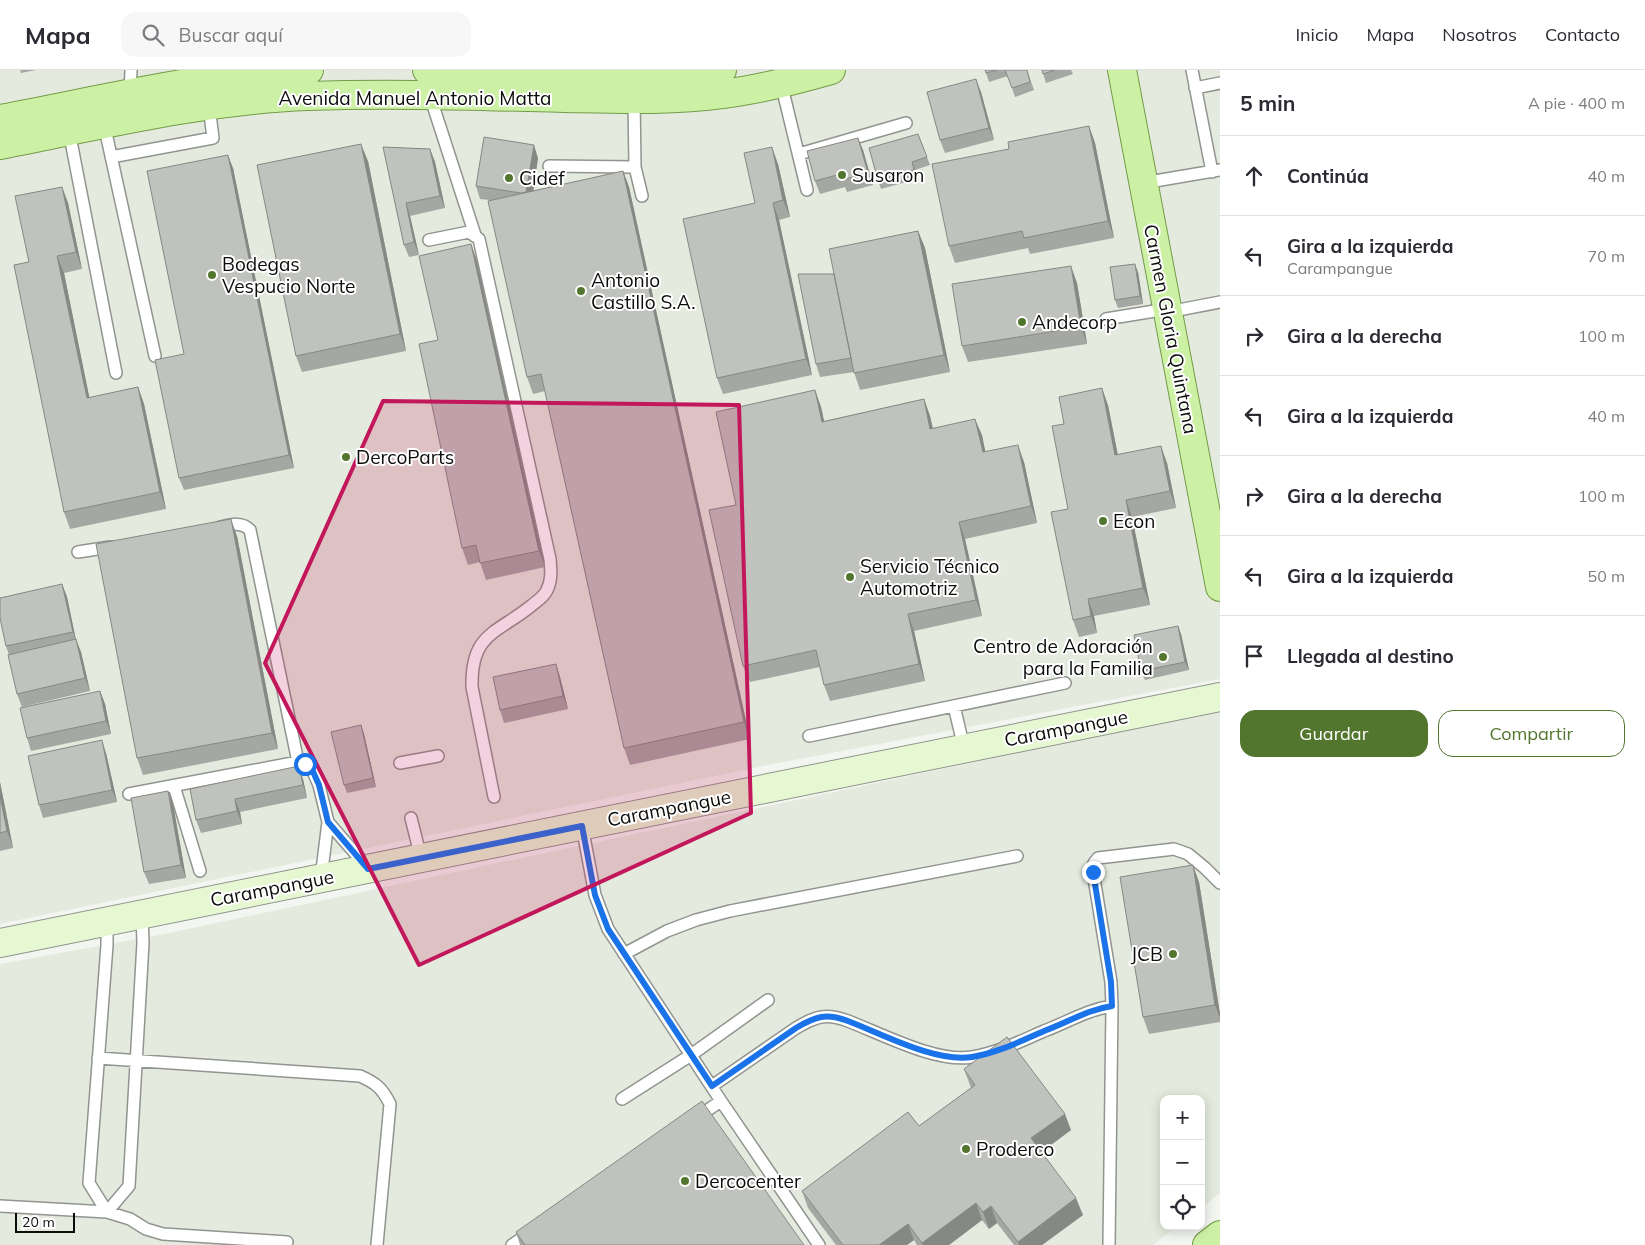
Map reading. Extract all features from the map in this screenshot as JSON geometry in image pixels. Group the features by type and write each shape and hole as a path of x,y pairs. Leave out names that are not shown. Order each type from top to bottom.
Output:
{"main road":[{"name":"Avenida Manuel Antonio Matta","path":"0,119 131,81 310,70"},
{"name":"Avenida Manuel Antonio Matta","path":"0,145 104,124 259,99 307,96 428,83 671,75 722,70"},
{"name":"Avenida Manuel Antonio Matta","path":"428,83 634,99 723,94 781,83 831,70"},
{"name":"Carmen Gloria Quintana","path":"1122,70 1220,587"},
{"path":"1207,1245 1220,1235"}],"street":[{"name":"Carampangue","path":"0,943 1220,697"}],"lane":[{"path":"1144,183 1216,171 1192,70"},
{"path":"428,83 475,235"},
{"path":"781,83 807,190"},
{"path":"1195,88 1220,84"},
{"path":"634,99 636,167 642,196"},
{"path":"111,157 214,138 209,106"},
{"path":"104,124 155,356"},
{"path":"798,154 906,124"},
{"path":"68,131 116,373"},
{"path":"549,166 636,167"},
{"path":"428,240 469,232 479,239 550,559 551,577 547,590 541,598 493,631 482,642 475,656 472,687 494,797"},
{"path":"1106,319 1220,302"},
{"path":"210,529 238,524 247,526 250,530 298,762"},
{"path":"78,552 125,544"},
{"path":"809,736 1065,683"},
{"path":"954,706 964,749"},
{"path":"400,763 438,756"},
{"path":"130,794 298,762 311,767 319,785 328,822 321,878"},
{"path":"174,786 200,871"},
{"path":"411,818 421,858"},
{"path":"328,822 368,869"},
{"path":"582,826 595,895 608,929 721,1101 819,1245"},
{"path":"1109,1245 1112,1006 1111,982 1093,872 1094,864 1098,858 1174,849 1188,854 1220,883"},
{"path":"624,954 667,931 696,920 730,911 1017,856"},
{"path":"107,1212 129,1186 143,943 142,914"},
{"path":"107,1212 89,1183 108,945 108,921"},
{"path":"622,1100 691,1055 768,1000"},
{"path":"712,1086 796,1028 811,1019 823,1016 836,1017 935,1055 951,1058 990,1053 1059,1026 1090,1010 1112,1006"},
{"path":"98,1058 360,1076 373,1082 384,1091 390,1104 377,1245"},
{"path":"689,1123 721,1101"},
{"path":"0,1206 107,1212 130,1219 146,1230 163,1234 287,1242"},
{"path":"512,1245 544,1223"}],"highlighted area":[{"path":"383,401 739,405 751,813 419,965 265,663"}],"shaded area":[{"path":"0,70 1220,70 1220,679 763,766 0,924"},
{"path":"1220,710 1220,1193 1205,1205 1205,1095 1160,1095 1160,1230 1172,1230 1153,1245 0,1245 0,964 164,934"}],"building":[{"path":"985,70 997,70 986,73"},
{"path":"1005,70 1027,70 1030,82 1012,88"},
{"path":"1042,70 1055,70 1043,74"},
{"path":"976,79 989,128 940,140 927,92"},
{"path":"1089,126 1108,221 1024,238 1022,231 949,246 932,164 1009,149 1008,142"},
{"path":"918,134 927,157 912,162 914,170 878,180 869,148"},
{"name":"Cidef","path":"484,137 534,145 526,192 521,193 476,186"},
{"path":"858,138 868,173 842,180 841,174 815,181 807,151"},
{"path":"361,144 400,334 296,356 257,165"},
{"path":"383,147 430,149 440,196 406,203 414,242 404,245"},
{"path":"772,147 783,200 773,203 806,359 717,378 683,219 755,203 744,153"},
{"name":"Bodegas Vespucio Norte","path":"228,155 289,455 179,478 155,360 184,354 147,171"},
{"path":"623,171 744,722 624,748 541,374 527,377 488,201"},
{"path":"62,187 76,252 57,256 87,398 138,387 160,492 64,512 14,265 29,262 15,196"},
{"path":"918,231 944,355 854,373 829,249"},
{"path":"471,244 539,551 480,563 476,545 462,548 419,344 438,340 419,256"},
{"path":"1135,264 1140,296 1115,300 1110,267"},
{"name":"Andecorp","path":"1071,266 1081,327 962,346 952,284"},
{"path":"798,274 834,274 851,358 816,364"},
{"name":"Econ","path":"1102,388 1115,455 1161,446 1170,491 1126,500 1143,588 1088,599 1091,616 1073,620 1051,512 1068,509 1052,426 1064,424 1059,397"},
{"name":"Servicio Técnico Automotriz","path":"815,390 822,422 924,399 930,429 975,419 983,452 1018,445 1031,506 959,522 976,600 908,614 919,664 824,685 816,650 743,666 709,510 736,505 716,412"},
{"path":"231,519 272,733 137,758 96,544"},
{"path":"62,584 73,632 6,646 0,618 0,598"},
{"name":"Centro de Adoración para la Familia","path":"1178,626 1185,662 1141,671 1134,635"},
{"path":"76,639 85,678 17,694 8,655"},
{"path":"556,664 563,696 500,710 493,677"},
{"path":"100,691 106,721 27,738 20,708"},
{"path":"361,725 373,778 344,785 331,732"},
{"path":"102,740 112,790 39,805 28,756"},
{"path":"299,766 303,785 235,799 237,811 196,820 190,789"},
{"path":"168,791 181,865 144,872 131,798"},
{"path":"0,796 7,831 0,833"},
{"name":"JCB","path":"1193,865 1215,1005 1143,1017 1120,877"},
{"name":"Proderco","path":"1007,1037 1065,1114 1031,1138 1076,1198 1018,1242 991,1206 983,1212 976,1203 922,1243 908,1224 879,1245 843,1245 802,1191 908,1112 919,1126 975,1085 964,1069"},
{"name":"Dercocenter","path":"702,1101 804,1245 525,1245 516,1232"}],"place":[{"name":"Susaron","path":"842,175"},
{"name":"Cidef","path":"509,178"},
{"name":"Bodegas Vespucio Norte","path":"212,275"},
{"name":"Antonio Castillo S.A.","path":"581,291"},
{"name":"Andecorp","path":"1022,322"},
{"name":"DercoParts","path":"346,457"},
{"name":"Econ","path":"1103,521"},
{"name":"Servicio Técnico Automotriz","path":"850,577"},
{"name":"Centro de Adoración para la Familia","path":"1163,657"},
{"name":"JCB","path":"1173,954"},
{"name":"Proderco","path":"966,1149"},
{"name":"Dercocenter","path":"685,1181"}],"route":[{"path":"305,764 311,767 319,785 328,822 368,869 582,826 595,895 608,929 712,1086 796,1028 811,1019 823,1016 836,1017 935,1055 951,1058 990,1053 1059,1026 1090,1010 1112,1006 1111,982 1093,872"}]}
